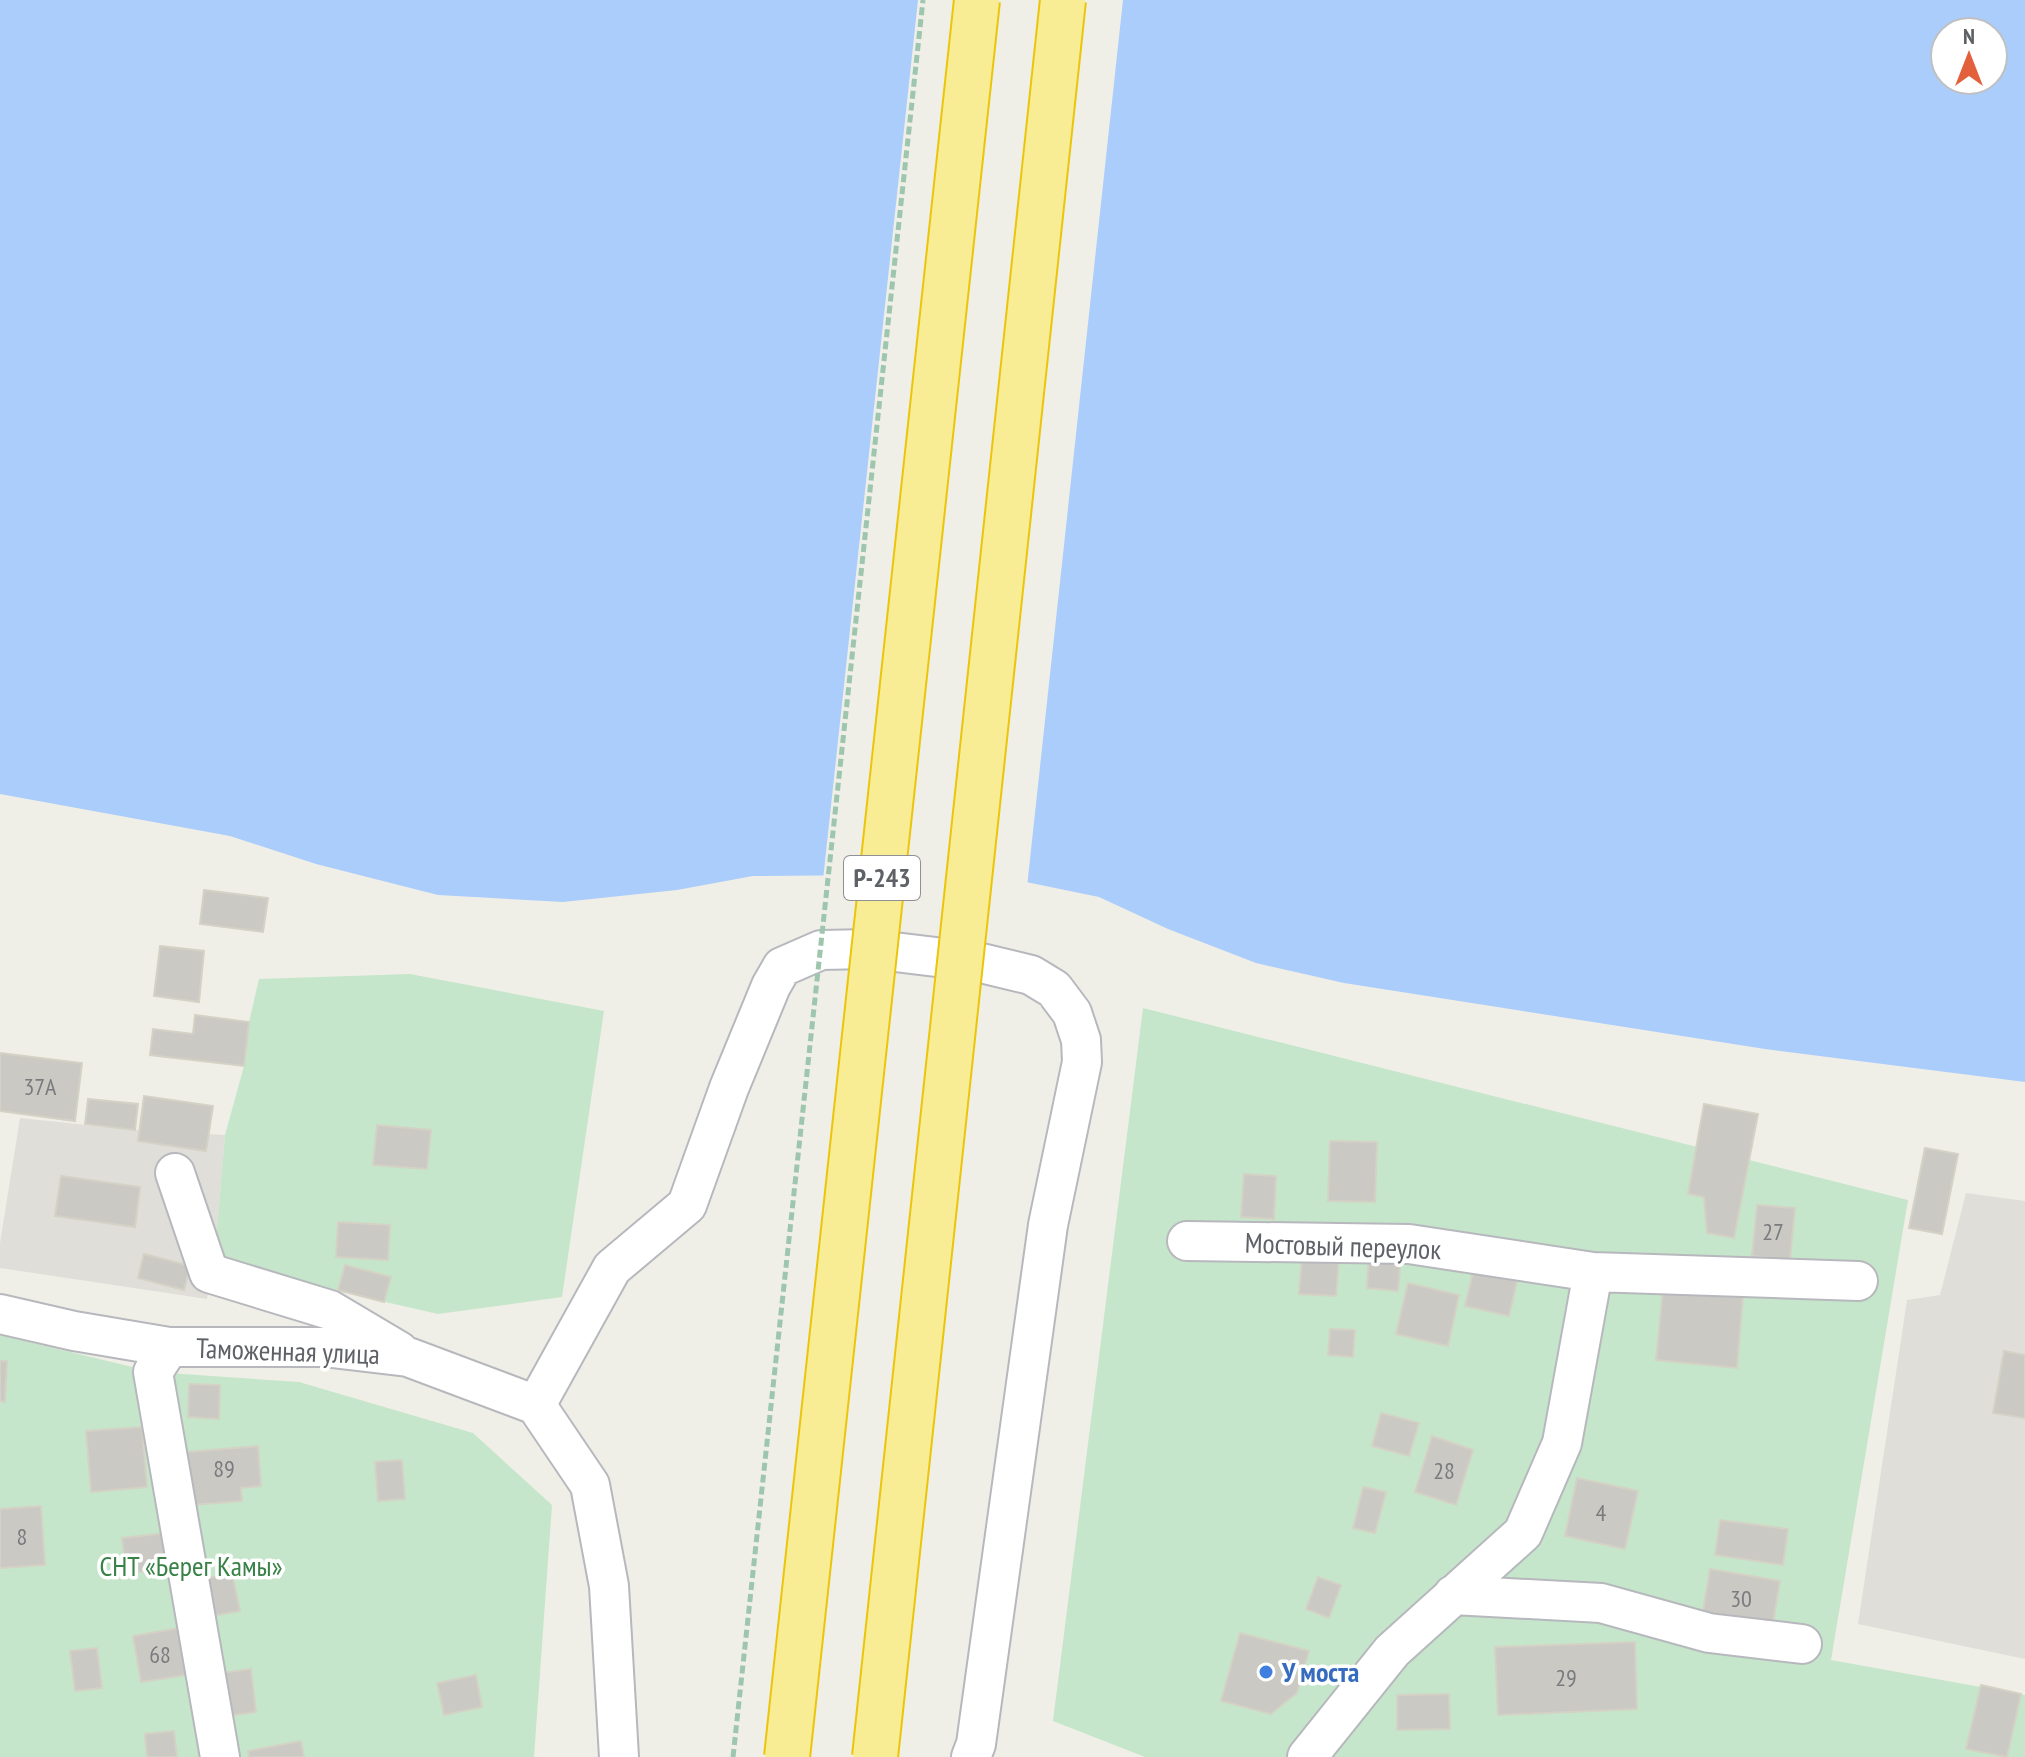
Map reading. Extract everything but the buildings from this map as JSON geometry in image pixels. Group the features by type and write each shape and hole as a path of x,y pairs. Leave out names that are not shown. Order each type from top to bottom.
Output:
{"highway":[{"name":"Р-243","path":"787,1757 977,0"},
{"path":"875,1757 1063,0"}],"street":[{"path":"619,1757 609,1586 590,1485 536,1405 612,1268 687,1205 729,1088 771,986 782,967 821,950 870,949 977,962 1031,975 1054,989 1072,1013 1081,1040 1082,1062 1048,1225 976,1744 971,1757"},
{"path":"175,1173 209,1273 330,1310 408,1357"},
{"name":"Мостовый переулок","path":"1187,1241 1409,1244 1593,1272 1858,1281"},
{"path":"1307,1757 1392,1651 1523,1533 1562,1443 1593,1272"},
{"name":"Таможенная улица","path":"0,1314 74,1331 169,1347 323,1347 408,1357 536,1405"},
{"path":"169,1347 153,1372 220,1757"},
{"path":"1453,1595 1601,1603 1709,1633 1802,1644"}],"path":[{"path":"733,1757 923,0"}],"shaded area":[{"path":"20,1118 135,1130 225,1135 214,1263 207,1299 0,1268 0,1243"},
{"path":"1966,1193 2025,1201 2025,1659 1858,1624 1907,1300 1940,1295"}],"green space":[{"path":"410,974 604,1011 562,1297 438,1314 214,1263 225,1135 244,1066 249,1022 259,979"},
{"path":"1143,1008 1908,1200 1831,1660 2025,1695 2025,1757 1145,1757 1053,1721"},
{"name":"СНТ «Берег Камы»","path":"0,1335 153,1372 299,1382 473,1433 552,1505 534,1757 0,1757"}],"water":[{"path":"0,0 2025,0 2025,1082 1765,1049 1344,983 1256,963 1168,929 1099,897 1026,882 878,875 753,876 677,890 563,902 438,895 316,864 230,836 0,794"}],"pier":[{"path":"918,0 1123,0 1027,887 878,879 823,880"}],"place":[{"name":"У моста","path":"1266,1672"}]}
